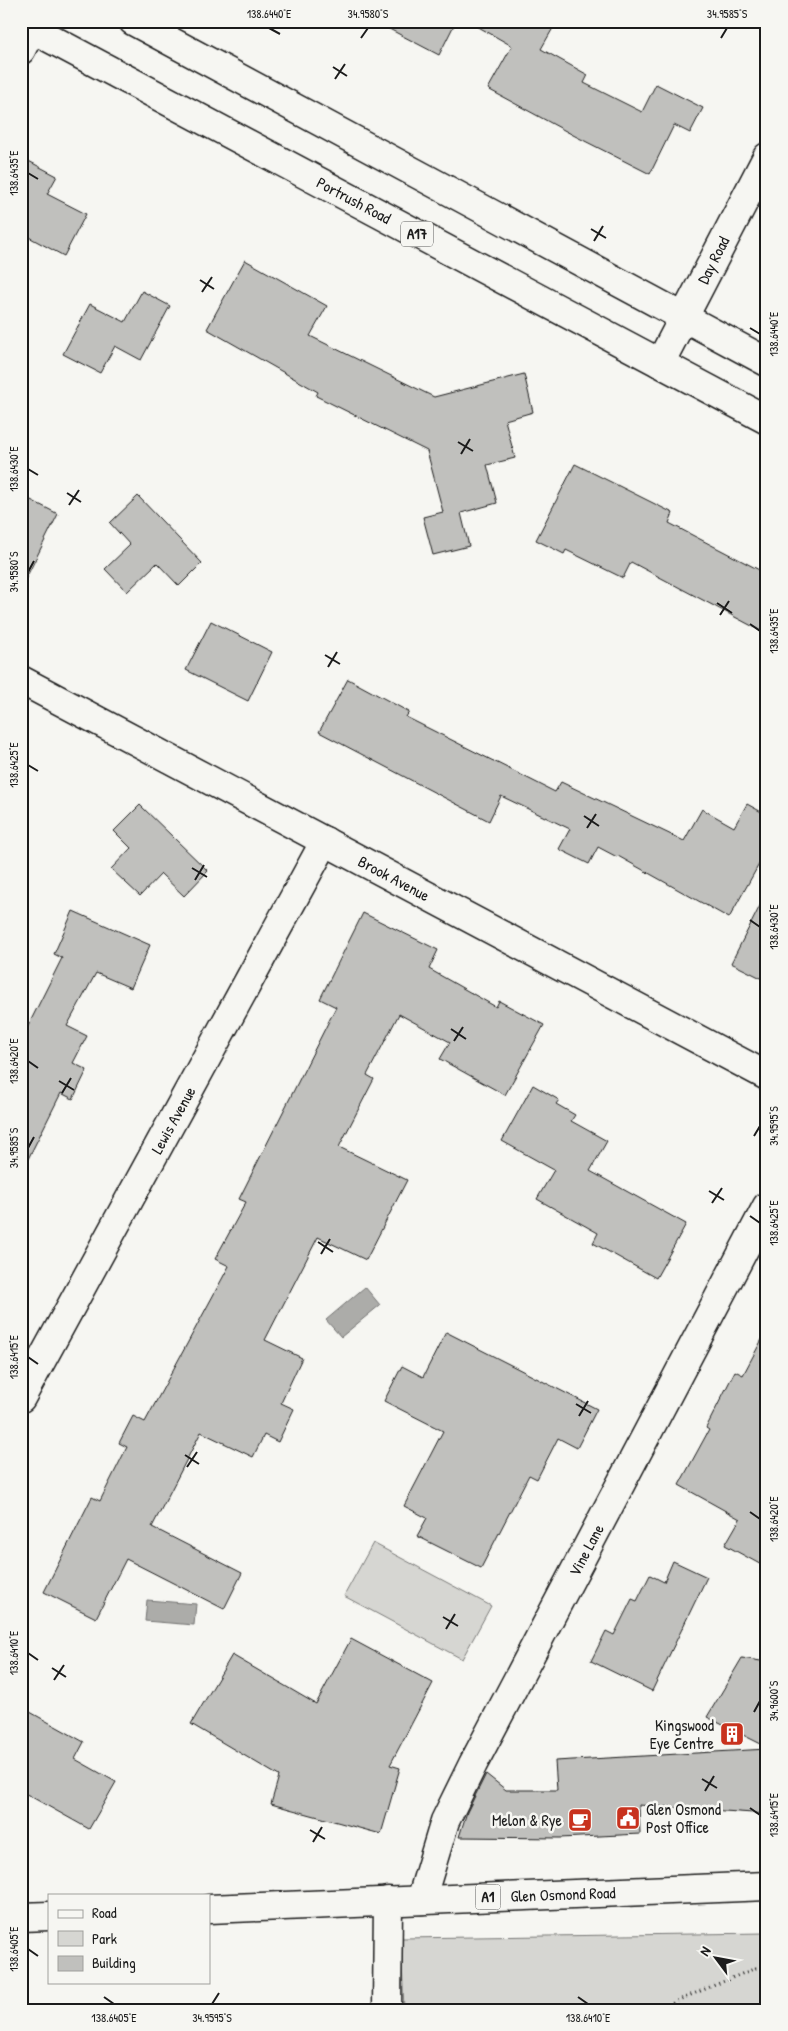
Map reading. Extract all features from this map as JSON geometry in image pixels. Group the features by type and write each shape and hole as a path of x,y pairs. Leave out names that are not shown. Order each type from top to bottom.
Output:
{"main road":[{"path":"133,21 767,362"},
{"name":"Portrush Road","path":"25,34 767,420"},
{"name":"Day Road","path":"660,363 767,157"},
{"name":"Brook Avenue","path":"21,680 767,1076"},
{"name":"Lewis Avenue","path":"21,1398 325,841"},
{"name":"Vine Lane","path":"421,1900 445,1821 473,1764 767,1206"},
{"name":"Glen Osmond Road","path":"210,1909 767,1886"},
{"path":"387,2010 388,1902"},
{"path":"21,1917 48,1916"}],"path":[{"path":"665,2010 674,2002 746,1972 756,1968 767,1969"}],"green space":[{"path":"373,1543 491,1606 462,1659 344,1596"},
{"path":"767,1933 767,2010 404,2010 401,1938"}],"shaded area":[{"path":"365,1287 380,1305 341,1337 326,1320"},
{"path":"147,1600 196,1604 194,1625 145,1621"}],"building":[{"path":"374,21 456,21 439,55"},
{"path":"468,21 557,21 541,49 588,75 584,83 642,112 656,84 703,108 690,133 674,125 650,174 488,89 512,46"},
{"path":"21,157 57,176 47,194 86,214 64,256 25,235 21,242"},
{"path":"245,260 327,306 310,336 434,397 524,374 533,412 505,420 515,458 487,465 497,503 461,513 469,546 433,555 423,517 443,512 427,451 316,396 318,392 207,329"},
{"path":"142,291 170,306 141,360 115,346 100,373 63,354 90,304 125,322"},
{"path":"575,464 673,513 669,523 767,574 767,634 631,562 623,578 566,550 564,554 536,540"},
{"path":"21,495 58,514 21,588"},
{"path":"138,496 202,563 179,586 157,563 127,592 105,569 130,545 110,523"},
{"path":"211,621 272,652 248,701 186,670"},
{"path":"348,679 409,712 406,717 555,792 561,782 684,841 702,809 734,827 747,804 767,815 767,850 729,918 618,856 598,847 589,864 559,849 570,829 501,796 489,821 319,732"},
{"path":"140,805 208,871 184,896 161,874 140,896 111,869 131,848 114,831"},
{"path":"767,892 767,981 731,963"},
{"path":"73,911 150,945 131,988 96,973 67,1026 87,1036 73,1063 87,1070 73,1099 61,1093 21,1173 21,1040 62,958 54,954"},
{"path":"363,913 438,950 429,969 496,1007 499,1001 544,1025 505,1095 440,1059 450,1042 399,1014 367,1075 374,1079 339,1147 407,1180 366,1260 318,1237 265,1340 302,1358 281,1403 294,1409 278,1442 264,1435 253,1457 201,1432 152,1527 242,1573 224,1609 126,1559 96,1618 44,1592 92,1497 100,1501 127,1447 119,1443 133,1416 145,1422 229,1266 215,1259 246,1202 239,1199 336,1007 320,999"},
{"path":"533,1085 559,1100 556,1104 575,1115 571,1121 607,1141 590,1171 686,1224 656,1278 593,1243 598,1233 537,1199 554,1170 502,1141"},
{"path":"767,1330 767,1568 725,1545 740,1519 679,1485 709,1430 706,1428 735,1371 743,1375"},
{"path":"446,1332 597,1409 577,1448 558,1438 537,1479 529,1475 481,1568 417,1536 427,1518 404,1506 443,1431 384,1401 402,1366 423,1377"},
{"path":"673,1561 707,1577 652,1691 591,1661 606,1631 614,1635 632,1599 637,1601 650,1575 664,1582"},
{"path":"351,1639 433,1683 390,1765 400,1768 381,1834 271,1804 279,1776 191,1724 232,1655 316,1704"},
{"path":"742,1658 767,1662 767,1747 707,1717"},
{"path":"21,1707 84,1742 75,1759 116,1782 89,1829 21,1791"},
{"path":"767,1749 767,1814 639,1805 640,1834 560,1838 459,1837 467,1812 486,1774 506,1790 557,1790 555,1761"}],"place":[{"name":"Kingswood Eye Centre","path":"732,1734"},
{"name":"Glen Osmond Post Office","path":"628,1818"},
{"name":"Melon & Rye","path":"580,1820"}]}
